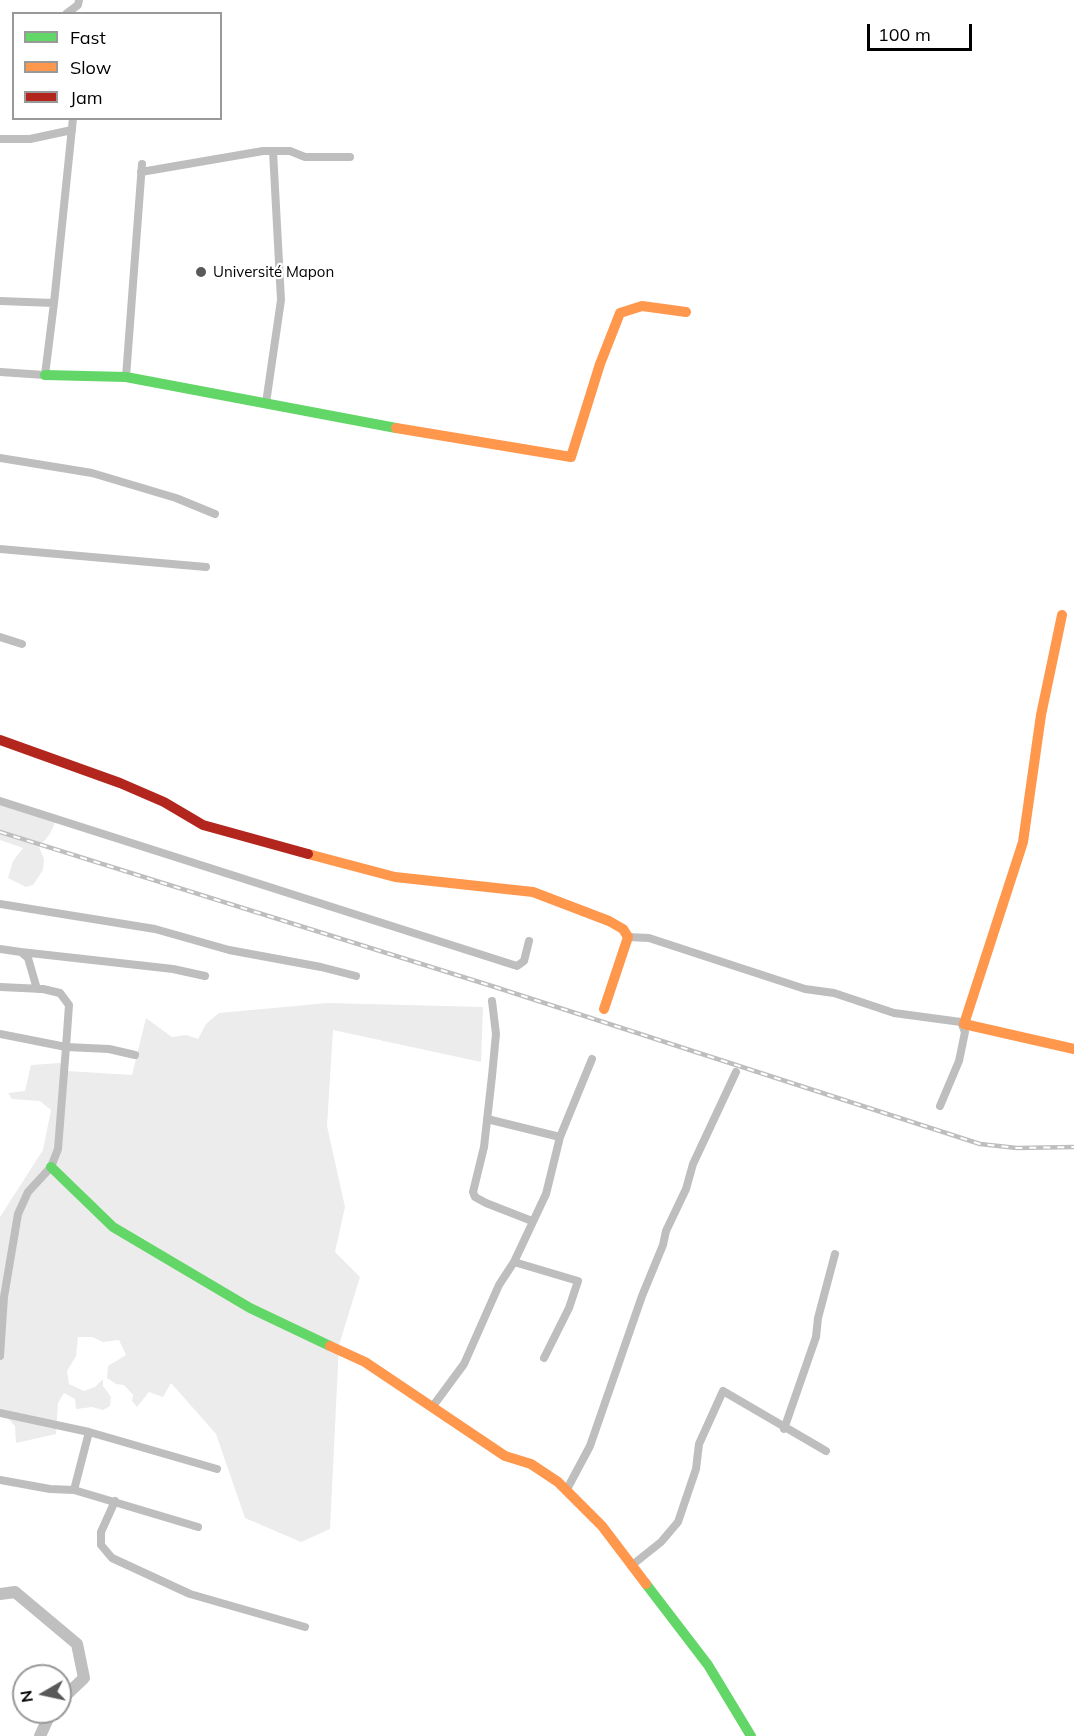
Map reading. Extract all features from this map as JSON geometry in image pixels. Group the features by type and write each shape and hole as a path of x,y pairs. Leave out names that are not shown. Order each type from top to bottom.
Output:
{"street":[{"path":"69,12 78,5 79,0"},
{"path":"45,375 73,120"},
{"path":"0,138 30,139 72,130"},
{"path":"126,377 142,168 273,151 290,152 305,157 350,157"},
{"path":"266,403 281,300 273,151"},
{"path":"0,301 54,303"},
{"path":"0,372 126,377 572,458 604,354 620,313 642,306 686,312"},
{"path":"0,458 92,473 176,498 215,514"},
{"path":"0,549 206,567"},
{"path":"940,1106 959,1061 965,1032 964,1024 1023,842 1041,715 1062,615"},
{"path":"0,637 22,644"},
{"path":"0,740 120,783 213,828 395,877 543,894 609,921 623,929 628,937"},
{"path":"0,801 517,966 521,966 524,961 529,941"},
{"path":"0,904 152,929 209,946 321,967 356,976"},
{"path":"628,937 649,938 805,988 834,993 894,1013 964,1024 1074,1049"},
{"path":"604,1009 628,937"},
{"path":"0,949 173,969 205,976"},
{"path":"21,952 31,963 37,989"},
{"path":"0,987 58,992 68,1001 58,1149 51,1167 28,1192 15,1223 4,1296 0,1356"},
{"path":"492,1001 496,1034 487,1119 474,1195 486,1203 532,1221"},
{"path":"0,1034 66,1047 109,1049 135,1055"},
{"path":"433,1406 464,1364 499,1285 513,1262 546,1194 560,1137 592,1059"},
{"path":"566,1491 590,1446 666,1231 686,1189 693,1164 736,1072"},
{"path":"487,1119 560,1137"},
{"path":"51,1167 113,1227 250,1308 365,1362 505,1456 531,1464 566,1491 602,1526 708,1665 751,1736"},
{"path":"784,1429 816,1337 818,1318 835,1254"},
{"path":"513,1262 578,1281 566,1315 544,1358"},
{"path":"631,1566 661,1542 678,1522 696,1469 699,1444 723,1391 784,1429 826,1451"},
{"path":"0,1413 89,1432 217,1469"},
{"path":"74,1490 89,1432"},
{"path":"0,1479 50,1489 74,1490 198,1527"},
{"path":"115,1501 100,1532 101,1545 112,1558 190,1594 305,1627"}],"shaded area":[{"path":"0,800 57,818 50,834 39,847 44,859 43,870 33,885 26,887 8,878 13,861 23,848 0,840"},
{"path":"328,1003 483,1007 481,1062 333,1030 327,1126 345,1207 335,1252 360,1277 339,1345 330,1529 301,1542 245,1518 216,1434 171,1383 163,1397 149,1392 137,1407 132,1401 133,1395 124,1385 116,1384 107,1378 108,1366 126,1355 119,1340 103,1342 92,1337 78,1337 76,1356 67,1371 69,1384 84,1391 95,1387 103,1379 103,1386 111,1397 110,1406 103,1410 92,1407 76,1409 75,1399 64,1393 58,1403 56,1434 16,1443 15,1426 0,1410 0,1217 43,1150 51,1110 40,1101 12,1099 8,1093 25,1091 31,1065 60,1063 67,1071 132,1075 146,1018 172,1037 186,1035 198,1039 206,1024 219,1013"}],"waterway":[{"path":"0,1594 15,1592 77,1644 84,1678 72,1690"},
{"path":"40,1736 46,1724"}],"railway":[{"path":"0,832 495,987 980,1144 1017,1148 1074,1147"}],"traffic: fast":[{"path":"45,375 126,377 396,428"},
{"path":"51,1167 113,1227 250,1308 330,1346"},
{"path":"646,1584 708,1665 751,1736"}],"traffic: slow":[{"path":"396,428 571,457 600,364 620,313 642,306 686,312"},
{"path":"1062,615 1041,715 1023,842 964,1024 1074,1049"},
{"path":"308,854 395,877 533,892 609,921 623,929 628,937 604,1009"},
{"path":"330,1346 365,1362 505,1456 531,1464 558,1482 602,1526 646,1584"}],"traffic: jam":[{"path":"0,740 120,783 164,802 203,825 308,854"}],"place":[{"name":"Université Mapon","path":"201,272"}]}
